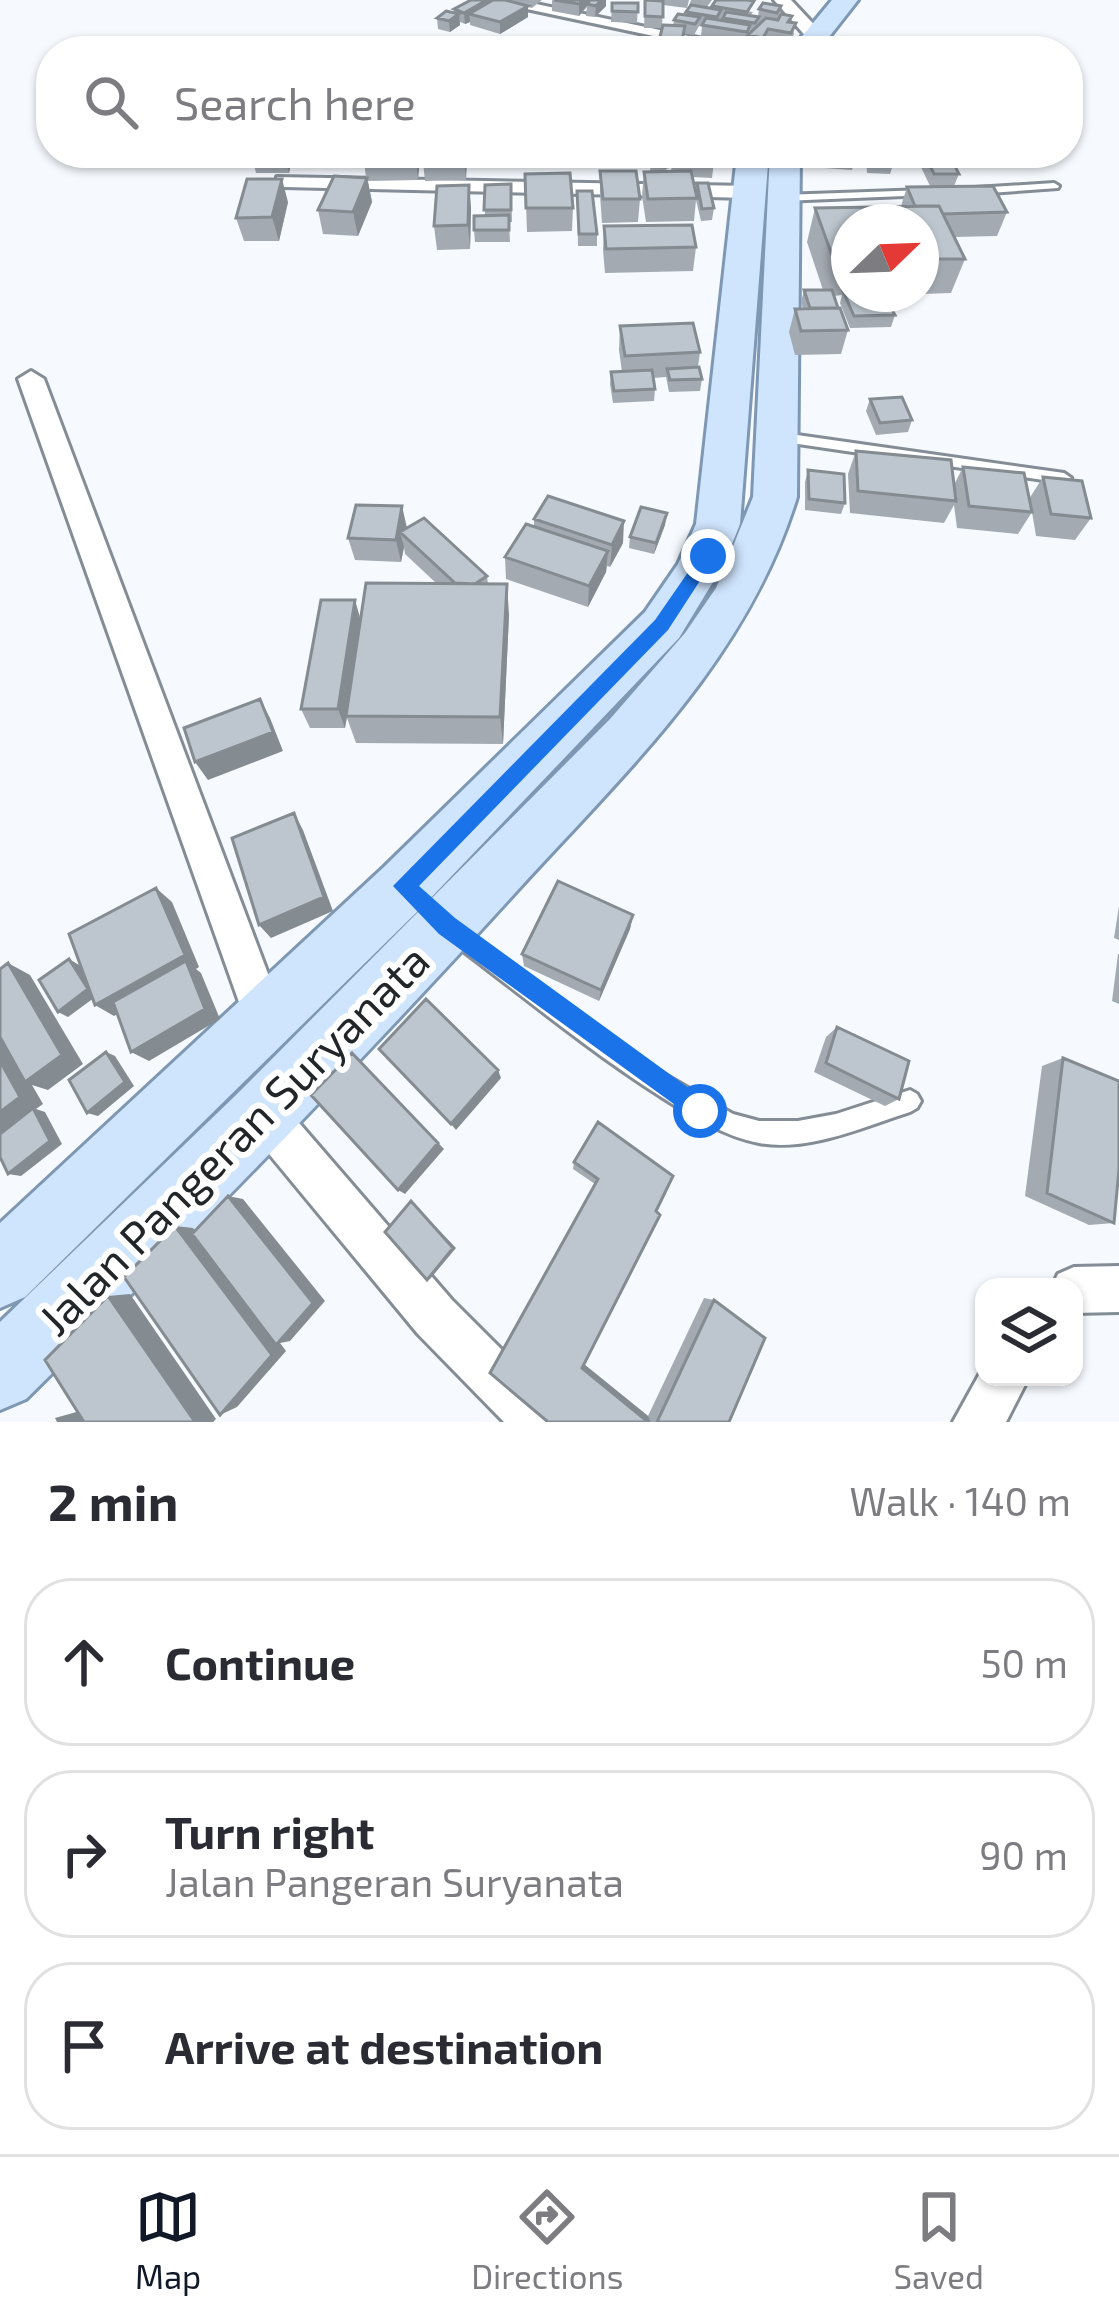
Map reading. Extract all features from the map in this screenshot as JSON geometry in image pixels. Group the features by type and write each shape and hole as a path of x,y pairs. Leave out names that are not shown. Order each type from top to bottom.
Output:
{"main road":[{"path":"816,36 845,0"},
{"name":"Jalan Pangeran Suryanata","path":"0,1272 266,1019 425,906 708,641 764,544 775,497 767,174"},
{"name":"Jalan Pangeran Suryanata","path":"0,1373 266,1117 425,906 662,625 708,556 718,524 767,174"}],"street":[{"path":"492,0 554,6 685,36"},
{"path":"782,0 804,36"},
{"path":"284,181 767,174"},
{"path":"32,379 266,1019"},
{"path":"266,1117 435,1317 538,1422"},
{"path":"1083,1290 1119,1288"},
{"path":"978,1422 999,1386"}],"lane":[{"path":"767,174 946,192"},
{"path":"969,192 1054,186"},
{"path":"776,437 1064,478"},
{"path":"425,906 700,1111 755,1132 816,1132 910,1101"}],"building":[{"path":"471,0 487,0 464,13 454,9"},
{"path":"493,0 528,6 500,22 469,14"},
{"path":"645,0 663,1 663,17 645,16"},
{"path":"716,0 754,1 747,12 712,6"},
{"path":"612,3 638,3 638,12 612,11"},
{"path":"763,3 781,6 777,13 759,9"},
{"path":"691,5 721,10 717,17 686,12"},
{"path":"446,11 459,14 449,21 437,18"},
{"path":"726,12 759,17 755,23 723,18"},
{"path":"678,14 700,17 695,24 674,20"},
{"path":"781,14 792,16 788,22 796,23 791,33 768,29 764,36 748,35 766,18 778,20"},
{"path":"706,18 750,25 747,32 702,25"},
{"path":"663,25 685,26 683,36 660,36"},
{"path":"931,168 956,168 959,174 934,174"},
{"path":"600,171 636,171 640,199 603,199"},
{"path":"691,171 697,198 648,199 644,172"},
{"path":"570,173 573,208 526,208 525,174"},
{"path":"334,176 367,178 353,212 318,210"},
{"path":"247,179 282,179 272,217 236,218"},
{"path":"697,183 708,183 714,208 702,209"},
{"path":"511,184 511,210 484,210 485,185"},
{"path":"469,185 468,225 434,226 437,186"},
{"path":"993,186 1007,212 943,214 939,204 914,204 907,187"},
{"path":"577,191 592,191 597,234 579,234"},
{"path":"939,206 965,259 939,259"},
{"path":"815,208 831,208 831,253"},
{"path":"509,215 509,230 474,230 474,216"},
{"path":"692,225 696,247 606,249 604,226"},
{"path":"804,290 831,290 831,308 810,308"},
{"path":"795,309 841,312 848,330 801,331"},
{"path":"852,312 895,315 854,316"},
{"path":"693,323 700,352 625,356 620,326"},
{"path":"699,367 702,379 670,380 667,369"},
{"path":"652,370 655,389 614,391 611,372"},
{"path":"902,397 912,420 880,423 870,399"},
{"path":"856,451 951,460 956,501 858,491"},
{"path":"963,467 1024,473 1032,512 969,506"},
{"path":"808,470 844,474 845,503 809,499"},
{"path":"1043,477 1082,481 1091,518 1051,514"},
{"path":"548,496 624,521 612,545 534,519"},
{"path":"356,505 402,506 396,540 348,538"},
{"path":"641,507 667,513 656,543 630,537"},
{"path":"424,518 487,576 475,584 455,583 400,532"},
{"path":"526,524 608,551 589,586 505,557"},
{"path":"366,583 507,584 500,717 346,716"},
{"path":"321,600 355,600 338,709 301,709"},
{"path":"260,699 273,732 195,762 184,728"},
{"path":"294,813 324,897 259,925 232,838"},
{"path":"558,881 633,915 601,990 522,954"},
{"path":"156,888 185,955 95,1005 69,934"},
{"path":"69,959 88,989 58,1012 39,980"},
{"path":"186,961 205,1009 131,1052 113,1002"},
{"path":"8,963 62,1055 25,1082 0,1037 0,969"},
{"path":"426,999 498,1070 451,1124 379,1049"},
{"path":"837,1027 909,1061 899,1099 826,1063"},
{"path":"106,1052 125,1082 87,1113 69,1080"},
{"path":"352,1053 438,1143 398,1190 311,1095"},
{"path":"1063,1058 1119,1081 1114,1223 1047,1193"},
{"path":"0,1061 20,1097 0,1112"},
{"path":"33,1108 50,1141 8,1174 0,1157 0,1134"},
{"path":"598,1122 673,1176 656,1211 660,1215 582,1368 648,1422 548,1422 490,1373 598,1179 574,1162"},
{"path":"228,1196 313,1303 276,1345 192,1234"},
{"path":"411,1201 453,1248 427,1280 385,1232"},
{"path":"175,1226 272,1355 220,1415 124,1277"},
{"path":"108,1296 195,1422 84,1422 45,1360"},
{"path":"714,1300 765,1338 729,1422 657,1422"}],"route":[{"path":"700,1111 447,926 404,886 662,625 708,556"}]}
